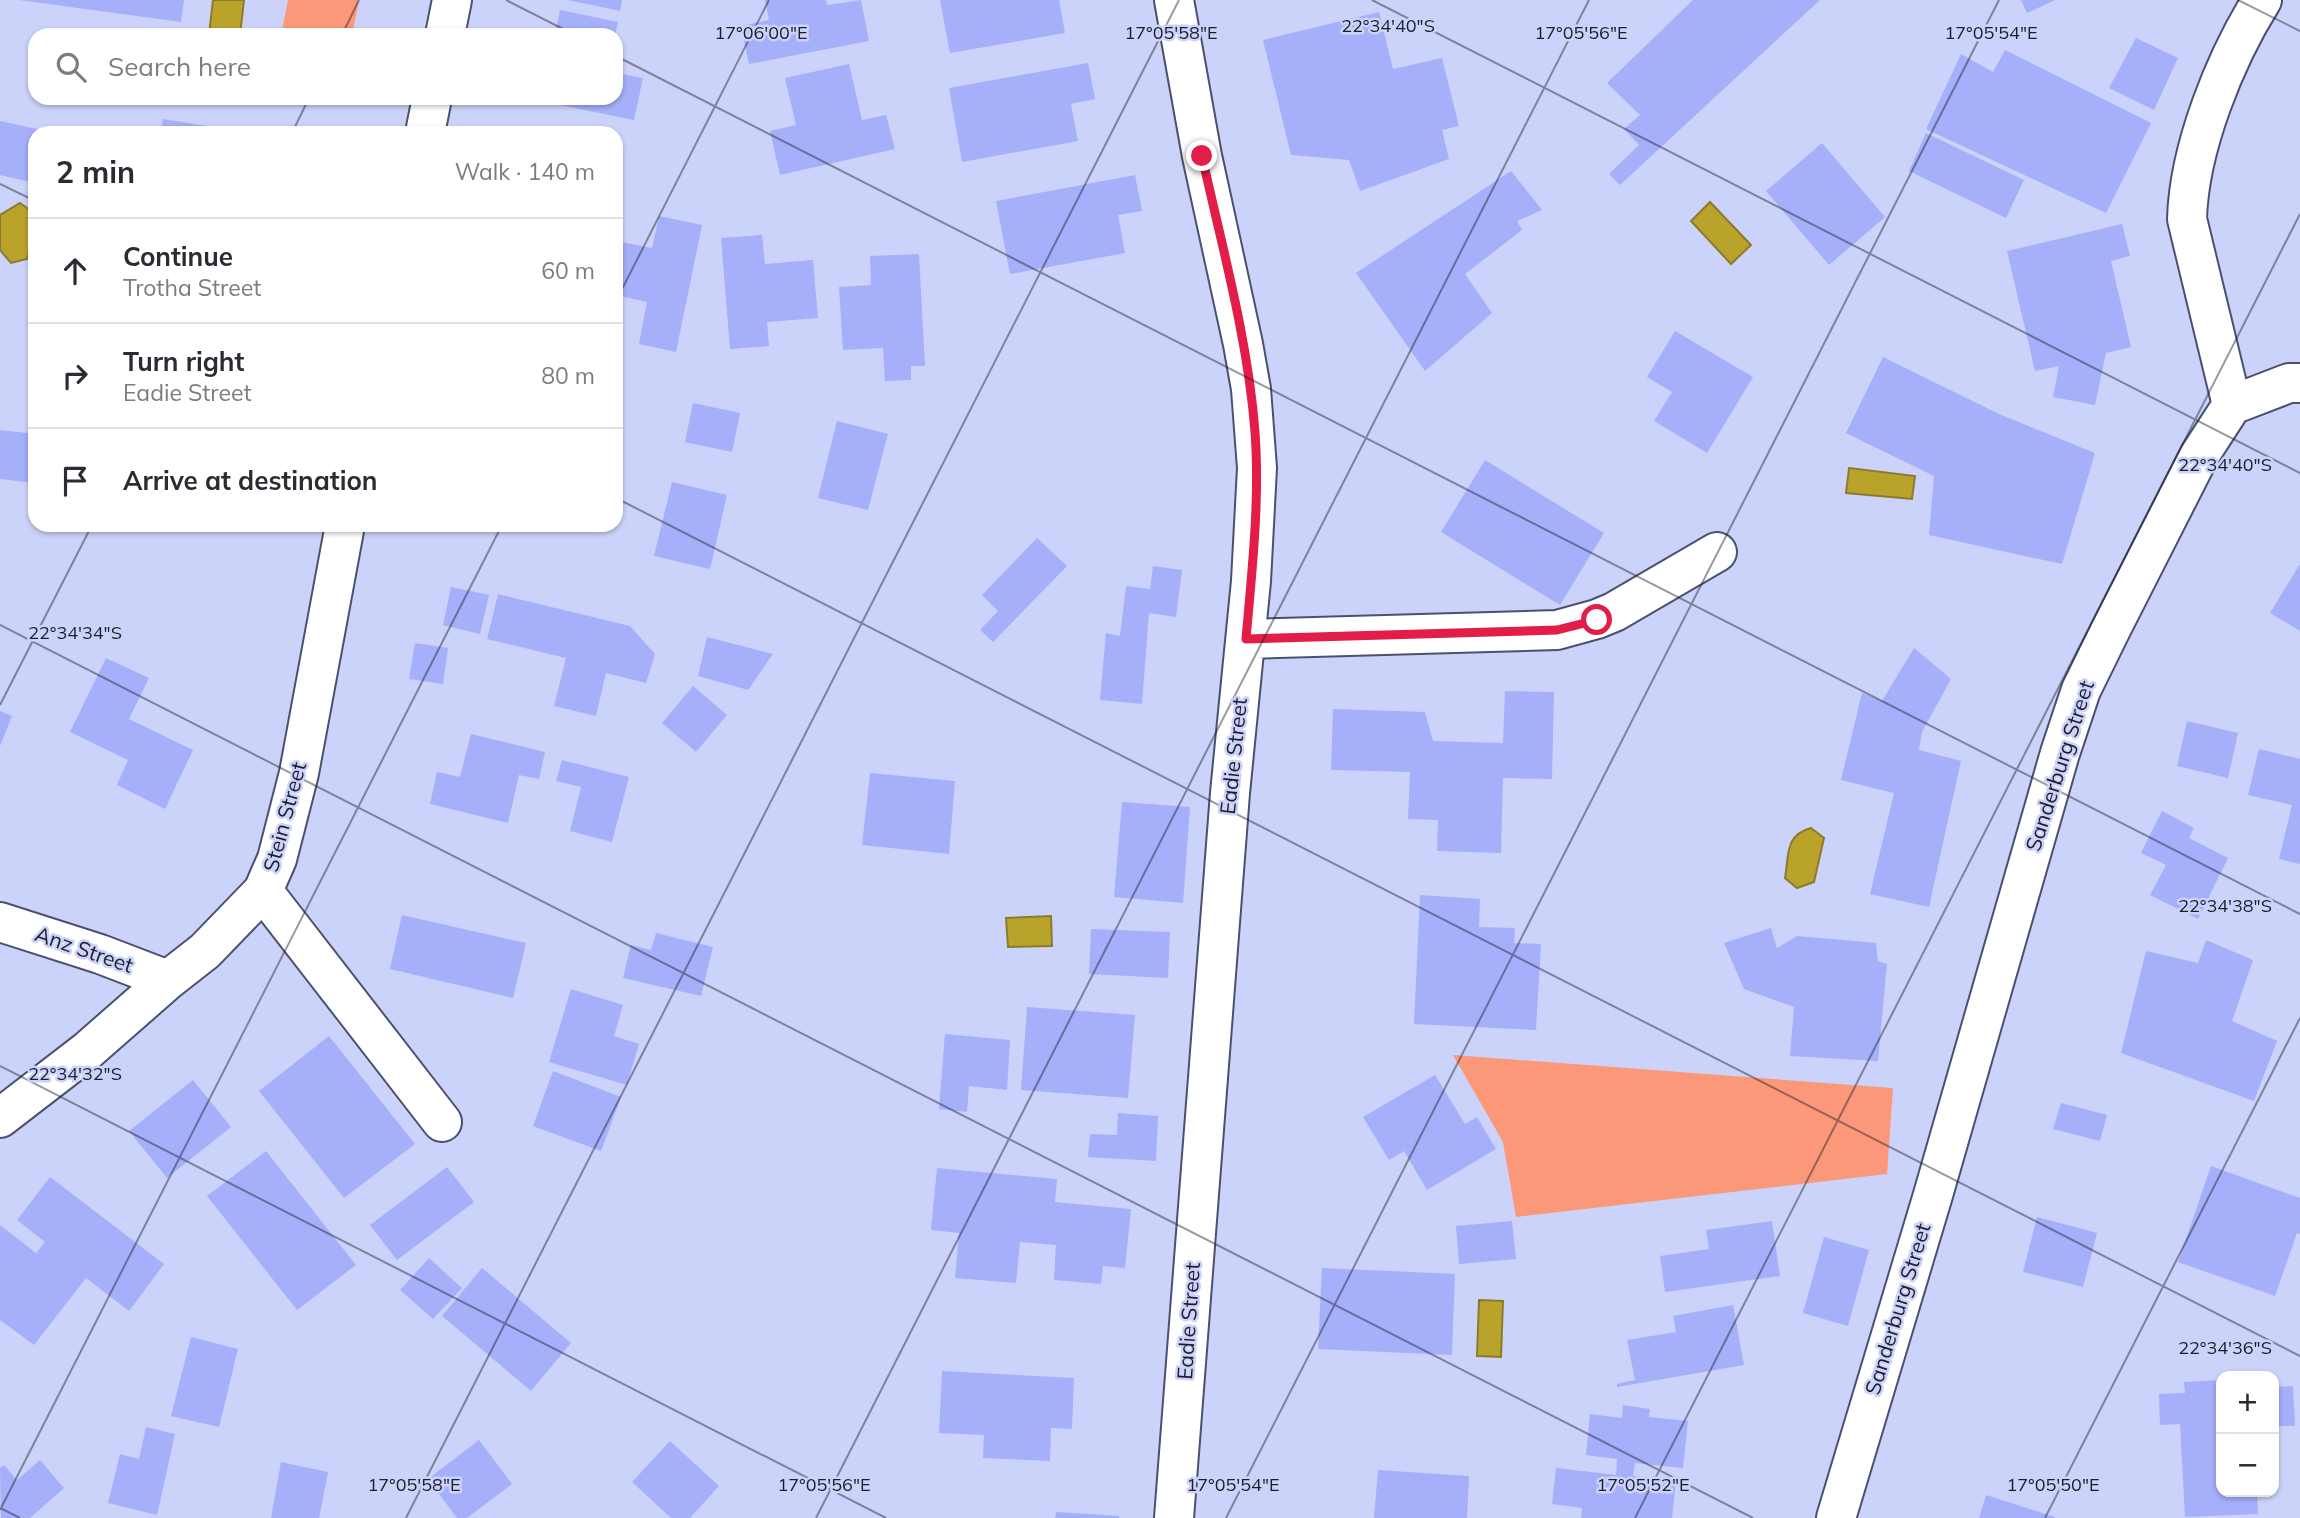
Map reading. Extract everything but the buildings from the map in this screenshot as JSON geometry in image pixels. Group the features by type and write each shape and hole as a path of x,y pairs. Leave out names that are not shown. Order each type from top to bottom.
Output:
{"street":[{"path":"446,28 452,0"},
{"name":"Eadie Street","path":"1174,0 1202,156 1251,389 1257,468 1246,639 1230,793 1174,1518"},
{"path":"2262,0 2246,26 2199,141 2188,196 2187,219 2232,405 2289,383 2300,383"},
{"path":"426,126 431,105"},
{"name":"Sanderburg Street","path":"1836,1518 1933,1195 2060,753 2081,691 2199,456 2232,405"},
{"name":"Stein Street","path":"0,1118 87,1051 167,980 205,951 263,891 277,859 299,773 344,532"},
{"path":"1246,639 1544,630 1574,626 1614,612 1717,552"},
{"path":"263,891 442,1122"},
{"name":"Anz Street","path":"0,922 100,954 167,980"}],"shaded area":[{"path":"213,0 244,0 241,28 210,28"},
{"path":"288,0 359,0 353,28 282,28"},
{"path":"1710,202 1751,245 1731,264 1691,221"},
{"path":"20,203 28,209 27,259 11,263 0,250 0,215"},
{"path":"1849,468 1915,476 1912,499 1846,493"},
{"path":"1811,828 1824,838 1814,882 1797,888 1785,878 1788,853 1797,835"},
{"path":"1051,916 1052,946 1008,947 1006,918"},
{"path":"1453,1055 1893,1088 1887,1174 1516,1217 1503,1142"},
{"path":"1479,1300 1503,1301 1501,1357 1477,1356"}],"route":[{"path":"1202,156 1243,344 1255,431 1255,515 1246,639 1557,630 1597,620"}]}
